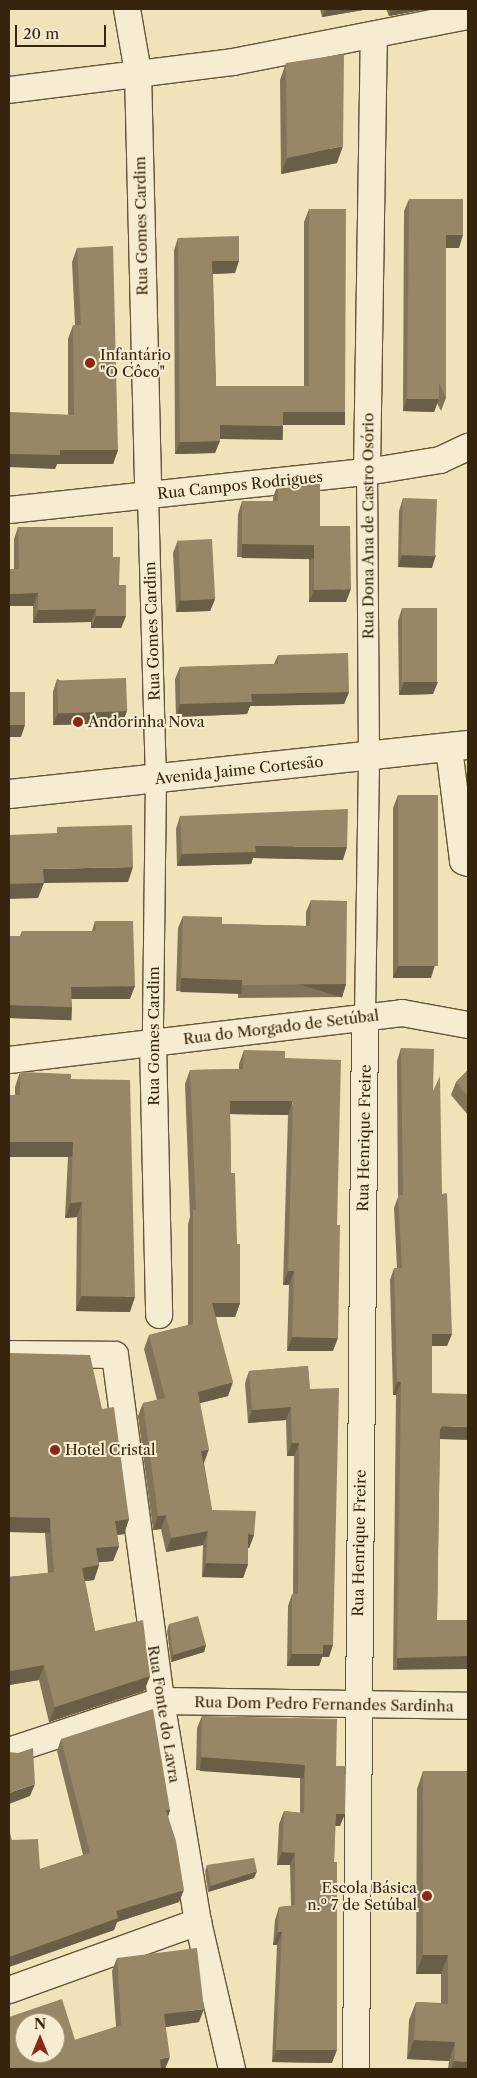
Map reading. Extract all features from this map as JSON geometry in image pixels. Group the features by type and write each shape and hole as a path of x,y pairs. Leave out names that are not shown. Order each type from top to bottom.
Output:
{"main road":[{"name":"Avenida Jaime Cortesão","path":"9,794 459,746"}],"street":[{"name":"Rua Gomes Cardim","path":"127,9 138,72 156,778 153,1043 159,1315"},
{"path":"9,90 138,72 233,62 374,36 468,16"},
{"name":"Rua Dona Ana de Castro Osório","path":"365,1016 369,756 367,472 374,36"},
{"name":"Rua Campos Rodrigues","path":"9,510 367,472 440,460 468,447"},
{"path":"459,746 463,861 468,863"},
{"name":"Rua do Morgado de Setúbal","path":"9,1060 402,1013 466,1024"},
{"name":"Rua Henrique Freire","path":"356,2069 357,1705 365,1016"},
{"name":"Rua Fonte do Lavra","path":"9,1354 115,1355 161,1701 198,1922 232,2069"},
{"name":"Rua Dom Pedro Fernandes Sardinha","path":"9,1751 161,1701 468,1706"},
{"path":"9,1990 198,1922"}],"building":[{"path":"344,54 343,146 287,158 286,63"},
{"path":"409,199 463,199 463,235 446,235 446,398 439,383 439,399 407,399"},
{"path":"309,209 346,209 345,412 283,412 283,426 220,425 220,441 180,442 178,238 239,236 239,261 212,261 216,386 309,386"},
{"path":"113,246 118,450 60,450 60,455 9,454 9,412 74,415 73,325 81,325 77,248"},
{"path":"320,483 320,526 350,526 351,589 314,590 314,545 242,544 242,501 278,501 278,484"},
{"path":"403,498 437,499 435,556 401,555"},
{"path":"18,527 113,527 113,557 120,557 119,585 126,585 126,616 96,616 96,609 38,610 38,593 9,594 9,569 19,569"},
{"path":"212,539 215,599 181,601 178,541"},
{"path":"402,608 437,608 437,682 402,682"},
{"path":"348,653 349,692 251,694 252,702 180,704 180,667 278,664 278,655"},
{"path":"126,678 127,711 58,713 57,680"},
{"path":"9,692 25,692 25,725 9,725"},
{"path":"398,795 438,795 438,966 398,966"},
{"path":"348,809 347,847 255,846 256,852 182,854 180,816"},
{"path":"132,825 133,867 43,869 44,883 9,884 9,835 57,833 57,827"},
{"path":"311,900 347,901 346,984 242,985 242,980 181,978 183,916 222,917 222,924 310,926"},
{"path":"95,921 133,921 135,986 71,987 72,1007 9,1005 9,936 22,936 22,931 96,931"},
{"path":"401,1048 434,1049 433,1091 440,1076 442,1194 447,1193 452,1334 432,1334 432,1393 468,1394 468,1427 442,1426 440,1429 437,1620 468,1620 468,1656 397,1658 401,1382 397,1382 394,1268 402,1268 398,1195 403,1195"},
{"path":"244,1050 285,1051 285,1058 341,1060 337,1225 340,1225 338,1338 292,1337 294,1271 288,1271 293,1101 230,1101 231,1173 235,1173 237,1244 240,1244 240,1303 212,1303 233,1382 198,1392 209,1449 201,1451 212,1510 256,1511 254,1535 248,1534 248,1564 206,1563 208,1531 171,1538 166,1515 158,1516 143,1403 165,1398 149,1335 193,1324 193,1210 196,1210 190,1070 243,1069"},
{"path":"468,1070 468,1097 456,1082"},
{"path":"20,1072 71,1074 71,1079 130,1080 135,1297 81,1296 82,1202 71,1203 73,1142 9,1142 9,1095 20,1095"},
{"path":"9,1353 90,1355 102,1409 114,1407 129,1519 115,1521 119,1546 96,1548 99,1565 82,1568 95,1631 143,1620 150,1676 55,1707 44,1665 10,1671 9,1577 54,1572 50,1518 9,1517"},
{"path":"308,1366 310,1389 339,1388 333,1645 323,1645 323,1654 292,1654 292,1594 298,1594 299,1443 292,1443 291,1407 252,1410 249,1371"},
{"path":"198,1616 206,1645 173,1655 169,1624"},
{"path":"153,1709 170,1810 166,1810 176,1841 184,1890 116,1911 118,1918 9,1957 9,1830 12,1840 38,1839 40,1869 90,1853 61,1739"},
{"path":"202,1716 337,1719 336,1766 346,1766 345,1814 336,1814 334,1862 337,1862 337,2050 276,2050 282,1932 278,1932 279,1907 295,1905 295,1853 282,1852 284,1811 304,1813 305,1765 201,1757"},
{"path":"33,1748 35,1784 9,1793 9,1752 18,1753"},
{"path":"423,1771 468,1771 468,2062 454,2061 455,2042 414,2040 416,2002 448,2004 448,1955 423,1955"},
{"path":"254,1858 257,1871 211,1886 207,1865"},
{"path":"197,1948 204,2009 164,2014 170,2057 160,2059 161,2069 9,2069 9,2017 15,2015 15,2063 65,2063 65,2013 21,2013 62,1999 75,2040 121,2025 117,1958"}],"place":[{"name":"Infantário \"O Côco\"","path":"90,363"},
{"name":"Andorinha Nova","path":"78,722"},
{"name":"Hotel Cristal","path":"55,1450"},
{"name":"Escola Básica n.º 7 de Setúbal","path":"427,1896"}]}
